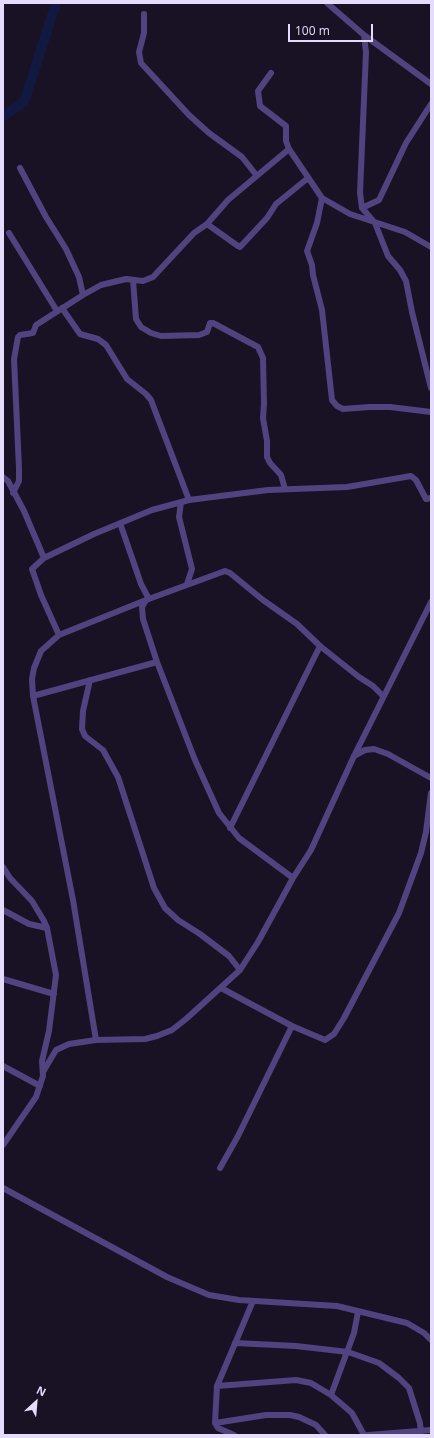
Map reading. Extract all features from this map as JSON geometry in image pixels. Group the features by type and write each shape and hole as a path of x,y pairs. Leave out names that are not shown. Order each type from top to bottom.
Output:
{"street":[{"path":"327,3 364,35 431,84"},
{"path":"144,14 144,33 139,52 141,63 189,115 242,157 257,176"},
{"path":"364,35 366,60 360,193 362,208 375,223 388,256 400,270 406,281 412,312 425,358 431,388"},
{"path":"271,72 259,88 258,95 262,108 286,126 286,141 289,149 322,198 350,214 405,232 431,247"},
{"path":"362,208 379,200 406,143 431,104"},
{"path":"13,493 18,481 19,468 14,359 17,339 20,335 33,334 36,325 101,285 123,280 143,282 152,277 194,233 207,224 228,200 289,149"},
{"path":"20,168 40,206 66,249 79,277 83,295"},
{"path":"207,224 239,246 267,218 276,204 308,178"},
{"path":"322,198 317,223 307,251 312,265 322,310 332,400 337,406 343,409 390,407 431,412"},
{"path":"9,233 60,309 80,334 98,340 106,345 127,379 146,394 151,400 189,500"},
{"path":"133,280 138,324 151,333 161,336 199,335 207,332 210,323 213,322 258,347 263,358 263,418 267,441 267,457 270,463 281,475 285,490"},
{"path":"425,358 431,355"},
{"path":"59,635 41,595 32,569 44,558 152,510 189,500 285,490 347,487 410,476 416,480 426,499 431,498"},
{"path":"3,477 8,481 13,493 24,511 44,558"},
{"path":"181,502 179,517 192,569 187,584"},
{"path":"120,523 147,599"},
{"path":"96,1040 72,893 34,696 32,679 41,651 59,635 187,584 221,572 230,573 263,600 297,624 320,646 352,672 373,686 383,696"},
{"path":"147,599 142,607 143,619 157,662 195,760 219,812 230,828 253,850 293,878"},
{"path":"3,1145 36,1097 43,1072 52,1055 60,1048 69,1044 96,1040 132,1040 157,1036 172,1030 222,988 240,970 267,927 293,878 313,846 383,696 431,602"},
{"path":"230,828 320,646"},
{"path":"34,696 157,662"},
{"path":"90,680 83,711 82,729 85,736 103,750 118,777 154,888 165,908 178,920 200,934 229,956 240,970"},
{"path":"354,756 365,750 374,749 388,754 431,778"},
{"path":"222,988 292,1026 325,1040 334,1034 344,1018 399,913 421,853 426,832 431,793"},
{"path":"3,867 10,878 32,901 40,912 47,928 56,970 49,1031 42,1061 43,1072"},
{"path":"3,910 29,924 47,928"},
{"path":"3,979 54,994"},
{"path":"220,1168 238,1136 292,1026"},
{"path":"3,1066 40,1086"},
{"path":"3,1188 167,1277 209,1295 253,1301 331,1305 407,1323 424,1333 431,1340"},
{"path":"234,1435 218,1428 215,1423 218,1386 253,1301"},
{"path":"331,1395 348,1352 354,1333 358,1312"},
{"path":"235,1344 296,1346 348,1352 379,1363 405,1384 412,1395 421,1433"},
{"path":"218,1386 304,1380 331,1395 352,1413 364,1435"},
{"path":"215,1423 266,1415 290,1415 299,1417 316,1425 325,1435"},
{"path":"368,1435 421,1433 431,1430"}],"waterway":[{"path":"3,116 24,102 56,3"}]}
